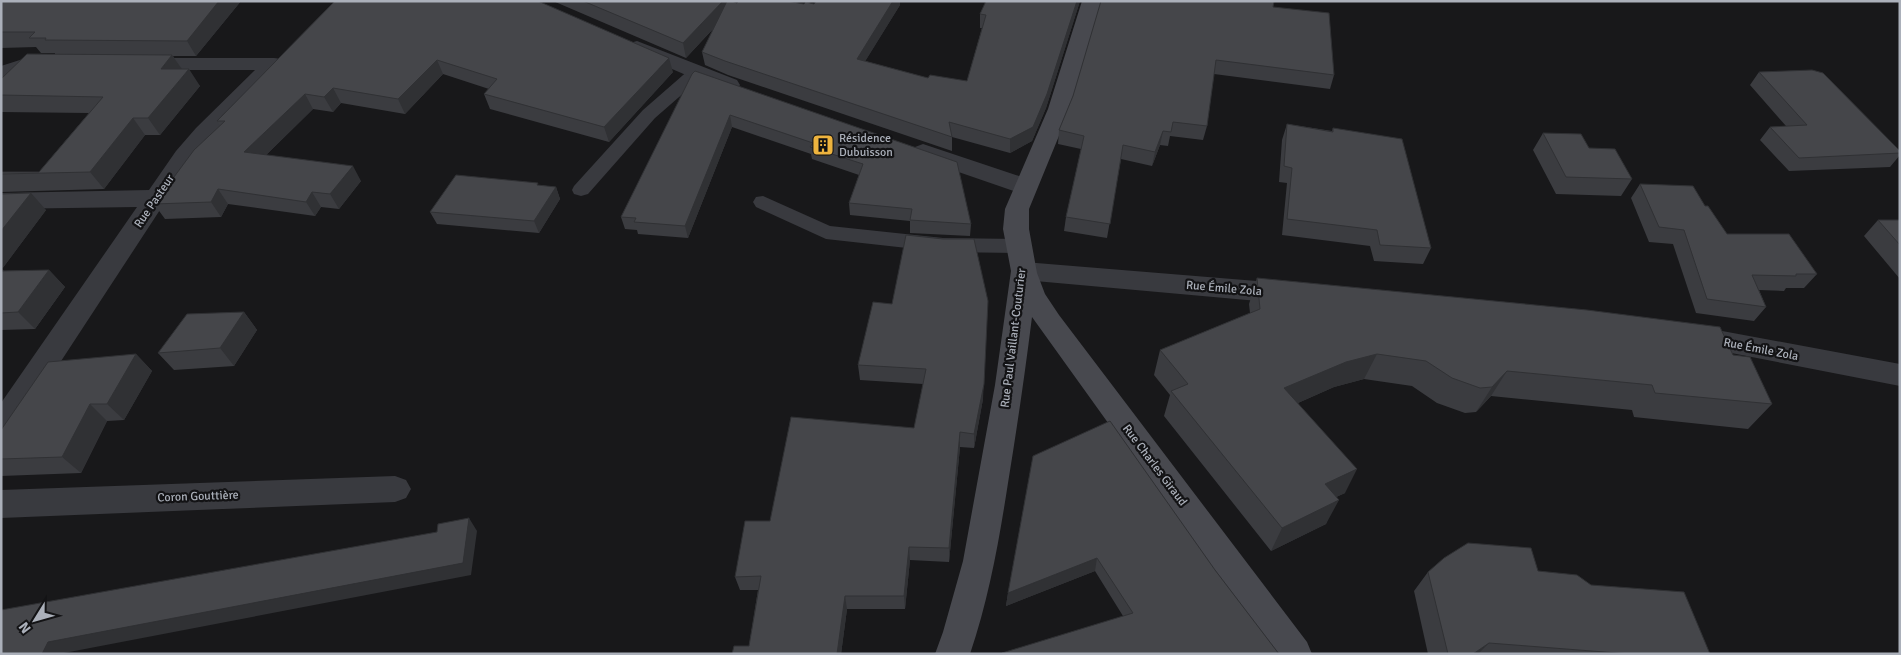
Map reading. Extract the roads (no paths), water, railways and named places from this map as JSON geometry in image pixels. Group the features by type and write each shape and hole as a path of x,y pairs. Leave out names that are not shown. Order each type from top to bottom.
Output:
{"street":[{"name":"Rue Paul Vaillant-Couturier","path":"952,654 960,632 978,561 1009,385 1021,258 1015,218 1024,187 1059,108 1092,1"},
{"path":"621,41 750,93"},
{"name":"Rue Pasteur","path":"1,427 184,156 199,138 293,45"},
{"path":"1,72 32,63 69,63"},
{"path":"118,64 274,64"},
{"path":"906,146 1024,187"},
{"path":"1,201 156,198"},
{"name":"Rue Émile Zola","path":"1021,258 1313,295"},
{"name":"Rue Charles Giraud","path":"1021,258 1029,289 1048,322 1295,654"},
{"name":"Rue Émile Zola","path":"1661,331 1900,375"},
{"name":"Coron Gouttière","path":"1,504 395,489"}],"lane":[{"path":"580,190 649,114 696,72"},
{"path":"763,202 826,232 971,247 1021,258"}],"place":[{"name":"Résidence Dubuisson","path":"823,145"}]}
